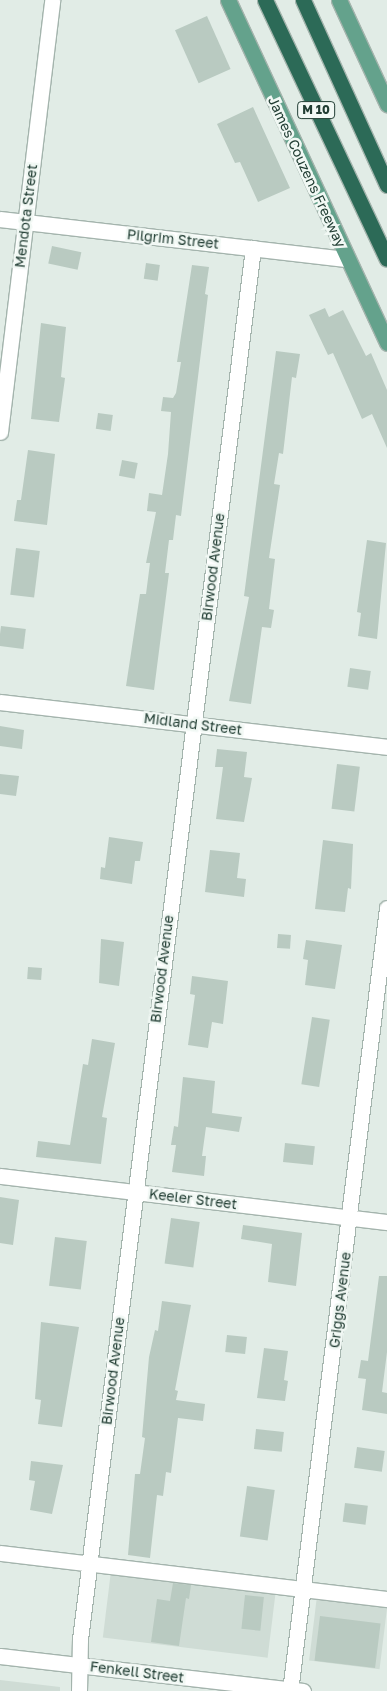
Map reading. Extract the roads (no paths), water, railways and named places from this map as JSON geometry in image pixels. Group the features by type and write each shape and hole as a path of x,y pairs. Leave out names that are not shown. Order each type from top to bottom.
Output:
{"highway":[{"name":"M 10","path":"265,0 387,259"},
{"name":"M 10","path":"304,0 387,185"}],"main road":[{"name":"James Couzens Freeway","path":"228,0 387,343"},
{"path":"339,0 387,104"}],"street":[{"name":"Mendota Street","path":"0,432 52,0"},
{"name":"Pilgrim Street","path":"0,219 347,259"},
{"name":"Birwood Avenue","path":"79,1691 89,1564 253,248"},
{"name":"Midland Street","path":"0,702 387,747"},
{"name":"Griggs Avenue","path":"294,1690 302,1589 350,1217 387,908"},
{"name":"Keeler Street","path":"0,1176 387,1222"},
{"path":"0,1553 387,1599"},
{"name":"Fenkell Street","path":"0,1656 294,1690"}]}
